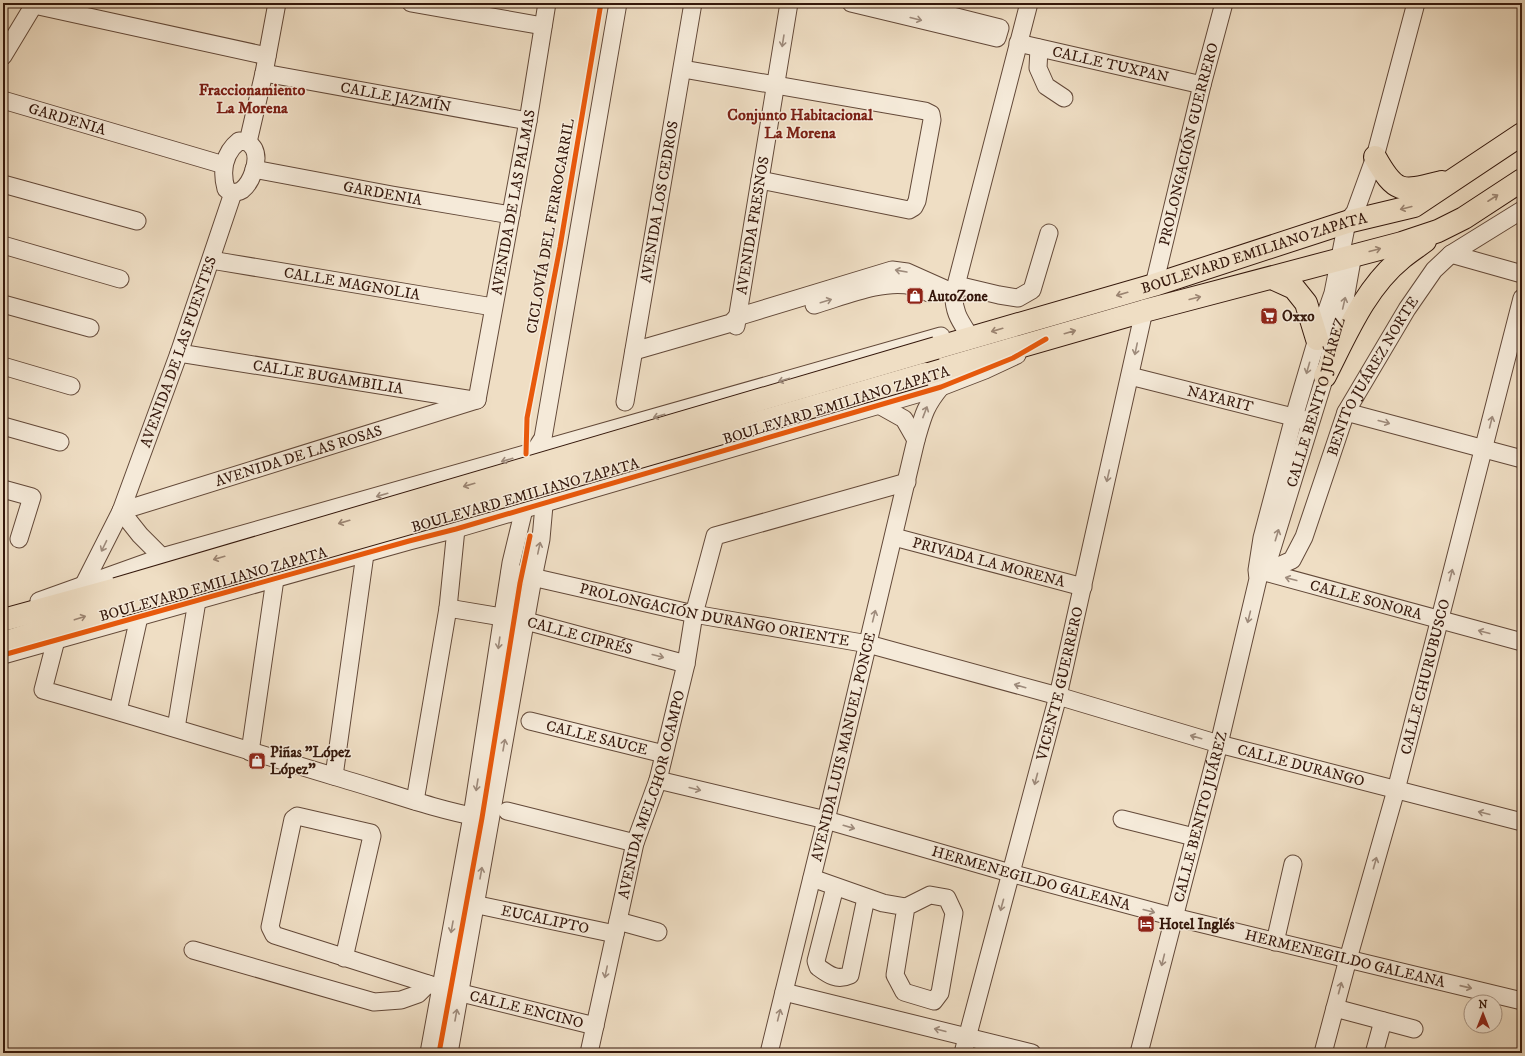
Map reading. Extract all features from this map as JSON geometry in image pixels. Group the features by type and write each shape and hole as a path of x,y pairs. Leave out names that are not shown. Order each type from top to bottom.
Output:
{"main road":[{"name":"BOULEVARD EMILIANO ZAPATA","path":"117,597 936,348 1154,285 1354,218 1414,206 1522,134"},
{"path":"1375,158 1385,175 1394,185 1405,189 1453,180"},
{"name":"BOULEVARD EMILIANO ZAPATA","path":"117,597 933,380 1046,339 1144,311 1402,243 1438,230 1464,218 1522,180"},
{"path":"1325,376 1357,313 1387,272 1402,258 1438,230"},
{"path":"1272,278 1294,288 1306,302 1317,339"},
{"path":"3,620 117,597"},
{"path":"3,643 117,597"}],"street":[{"path":"248,142 277,3"},
{"path":"411,3 543,26"},
{"name":"AVENIDA DE LAS PALMAS","path":"477,400 528,120 547,3"},
{"path":"429,1053 434,986 457,900 472,816 517,534 542,446 618,3"},
{"name":"AVENIDA LOS CEDROS","path":"625,402 683,70 693,3"},
{"name":"AVENIDA FRESNOS","path":"781,86 789,3"},
{"name":"AVENIDA FRESNOS","path":"740,322 781,86 801,3"},
{"path":"850,3 997,38 1000,28 901,3"},
{"path":"971,338 957,316 955,294 1029,3"},
{"name":"PROLONGACIÓN GUERRERO","path":"1154,285 1202,85 1224,3"},
{"name":"CALLE BENITO JUÁREZ","path":"1139,1053 1219,744 1260,574 1311,422 1344,305 1347,258 1354,218 1375,158 1416,3"},
{"path":"3,56 35,4"},
{"name":"CALLE JAZMÍN","path":"35,4 265,64 528,120"},
{"name":"CALLE TUXPAN","path":"1018,43 1202,85"},
{"path":"1039,48 1038,68 1046,86 1064,98"},
{"path":"683,70 925,111 931,114 932,120 917,201 914,207 909,210 765,181"},
{"name":"GARDENIA","path":"3,100 224,165"},
{"path":"239,141 248,142 255,150 256,159 254,169 246,186 241,191 233,193 226,189 223,178 224,165 232,147 239,141"},
{"name":"GARDENIA","path":"254,169 392,195 511,215"},
{"path":"3,184 137,221"},
{"name":"AVENIDA DE LAS FUENTES","path":"84,584 121,511 179,352 233,193"},
{"name":"BENITO JUÁREZ NORTE","path":"1260,574 1292,560 1304,538 1346,412 1407,309 1434,270 1451,254 1522,210"},
{"path":"634,352 740,322 880,272 892,270 907,272 955,294 999,295 1018,298 1032,290 1049,233"},
{"path":"3,245 120,279"},
{"path":"1451,254 1522,274"},
{"name":"CALLE BENITO JUÁREZ","path":"1260,574 1262,538 1294,417 1317,339 1347,258"},
{"name":"CALLE MAGNOLIA","path":"211,260 494,307"},
{"path":"1018,298 1024,322"},
{"name":"CALLE CHURUBUSCO","path":"1323,1053 1396,790 1522,298"},
{"path":"3,304 90,328"},
{"name":"VICENTE GUERRERO","path":"965,1045 1058,696 1144,311"},
{"name":"BOULEVARD EMILIANO ZAPATA","path":"3,615 84,584 162,557 542,446 939,336 971,338"},
{"name":"CALLE BUGAMBILIA","path":"179,352 477,400"},
{"path":"3,366 71,386"},
{"name":"NAYARIT","path":"1130,376 1311,422"},
{"name":"BOULEVARD EMILIANO ZAPATA","path":"3,655 544,504 880,405 933,380"},
{"name":"AVENIDA LUIS MANUEL PONCE","path":"769,1053 894,537 916,440 925,409 931,398 933,380"},
{"name":"AVENIDA DE LAS ROSAS","path":"121,511 477,400"},
{"path":"880,405 904,419 916,440"},
{"path":"1346,412 1522,458"},
{"path":"3,426 60,442"},
{"path":"449,1053 541,539 544,504 542,446"},
{"name":"AVENIDA MELCHOR OCAMPO","path":"589,1053 635,842 658,780 686,664 694,614 715,536 907,482"},
{"path":"3,489 32,497 19,539"},
{"path":"121,511 140,535 162,557"},
{"path":"415,801 448,608 456,529"},
{"name":"PRIVADA LA MORENA","path":"894,537 1083,587"},
{"path":"334,776 364,554"},
{"name":"PROLONGACIÓN DURANGO ORIENTE","path":"510,572 694,614 868,644 1058,696"},
{"name":"CALLE SONORA","path":"1260,574 1522,642"},
{"path":"250,752 276,579"},
{"path":"176,728 197,601"},
{"name":"CALLE CIPRÉS","path":"448,608 526,621 686,664"},
{"path":"118,711 139,617"},
{"path":"56,640 43,690 176,728 250,752 415,801 491,820"},
{"name":"CALLE DURANGO","path":"1058,696 1219,744 1522,822"},
{"name":"CALLE SAUCE","path":"530,721 664,754"},
{"name":"HERMENEGILDO GALEANA","path":"658,780 826,820 1010,873 1174,917 1522,1001"},
{"path":"507,811 635,842"},
{"name":"CALLE ENCINO","path":"344,958 372,836 371,833 297,816 293,819 270,927 274,935 344,958 434,986 595,1026"},
{"path":"1122,819 1194,838"},
{"path":"1275,942 1293,864"},
{"path":"812,878 866,898 906,907 930,895 948,898 954,913 940,993 934,1001 904,992 895,975 906,907"},
{"path":"835,887 816,961 818,968 831,976 843,979 850,975 866,898"},
{"name":"EUCALIPTO","path":"457,900 616,928 658,932"},
{"path":"193,950 374,1002 401,1000 434,986"},
{"path":"784,992 965,1045 1032,1053"},
{"path":"1335,1008 1414,1029"},
{"path":"1375,1050 1383,1021"}],"cycle path":[{"name":"CICLOVÍA DEL FERROCARRIL","path":"526,454 527,418 560,247 601,3"},
{"path":"3,655 456,529 941,387 1013,358 1046,339"},
{"path":"439,1053 482,818 520,583 530,536"}],"place":[{"name":"AutoZone","path":"915,296"},
{"name":"Oxxo","path":"1269,316"},
{"name":"Piñas \"López López\"","path":"257,761"},
{"name":"Hotel Inglés","path":"1146,924"}],"district":[{"name":"Fraccionamiento La Morena","path":"252,98"},
{"name":"Conjunto Habitacional La Morena","path":"800,123"}]}
